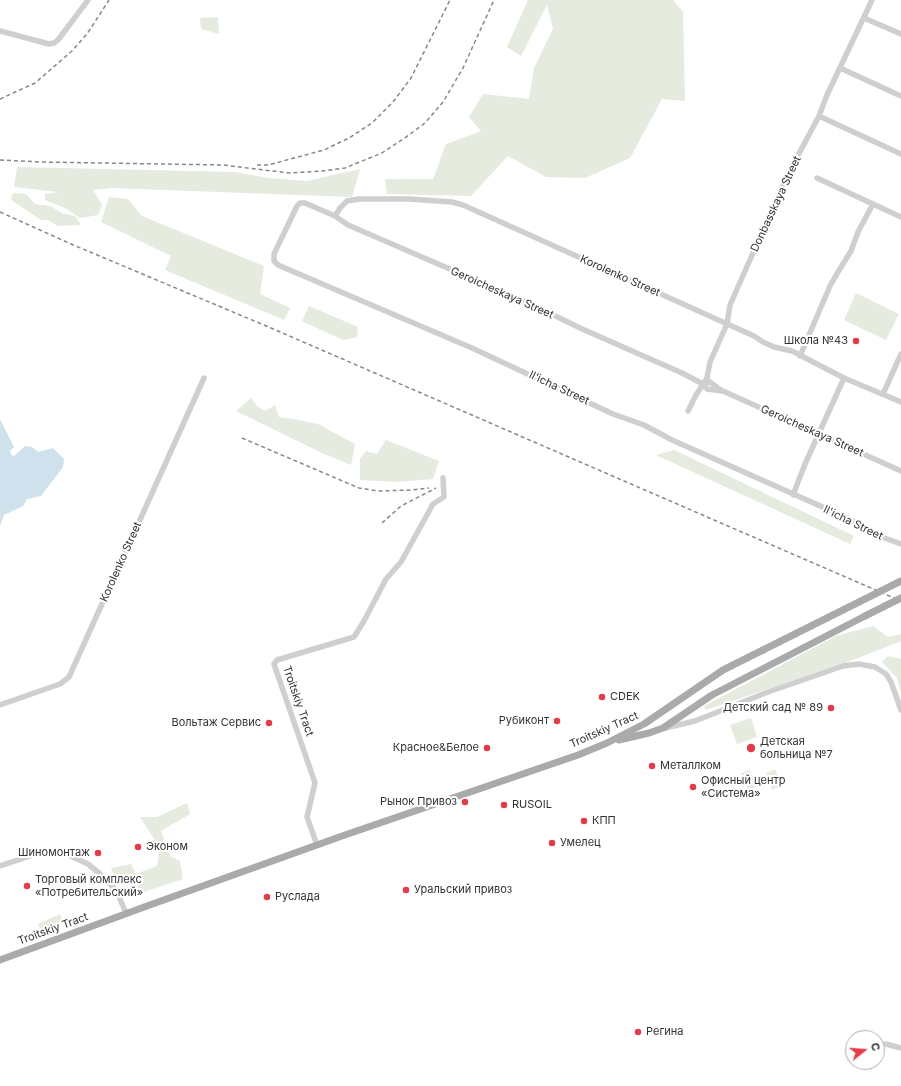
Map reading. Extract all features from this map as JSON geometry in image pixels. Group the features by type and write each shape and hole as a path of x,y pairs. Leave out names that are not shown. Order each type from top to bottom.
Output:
{"main road":[{"name":"Troitskiy Tract","path":"0,960 126,913 571,757 607,743 644,724 723,670 901,581"},
{"path":"607,743 649,733 663,728 712,694 901,598"}],"street":[{"path":"0,31 49,44 54,43 58,40 88,0"},
{"name":"Donbasskaya Street","path":"688,411 707,378 712,357 727,324 730,305 787,176 819,116 826,95 872,0"},
{"path":"864,18 901,34"},
{"path":"840,68 901,96"},
{"path":"819,116 901,154"},
{"path":"817,178 901,217"},
{"name":"Korolenko Street","path":"335,216 340,208 347,201 352,199 409,199 457,204 476,210 524,233 596,264 607,271 667,296 754,336 774,347 788,350 844,378 901,402"},
{"name":"Geroicheskaya Street","path":"300,203 305,203 335,216 348,225 682,373 703,384 707,389 723,391 901,471"},
{"name":"Il'icha Street","path":"300,203 297,206 274,254 274,261 278,265 472,348 613,414 644,425 672,440 845,517 879,536 901,544"},
{"path":"800,356 830,286 851,251 858,232 873,204"},
{"path":"883,394 901,354"},
{"name":"Korolenko Street","path":"0,705 60,684 69,677 204,378"},
{"path":"793,495 805,464 844,378"},
{"name":"Troitskiy Tract","path":"317,845 307,817 315,783 274,664 277,660 354,637 386,579 401,562 433,504 444,497 444,478"},
{"path":"663,728 695,721 776,689 843,666 859,664 873,666 886,674 891,682 901,710"},
{"path":"690,709 689,715 691,719 695,721"},
{"path":"0,866 39,853 62,852 88,864 99,873 116,890 126,913"},
{"path":"886,1044 901,1048"}],"shaded area":[{"path":"528,0 673,0 683,12 685,101 662,99 630,158 585,178 546,177 508,156 471,196 387,194 385,179 433,179 446,144 481,131 469,117 483,94 529,99 534,68 553,29 547,5 521,56 507,47"},
{"path":"218,17 219,34 201,29 200,18"},
{"path":"17,167 235,172 268,178 307,181 360,169 352,197 112,188 93,190 102,205 98,215 80,218 65,208 45,200 45,194 58,192 14,187"},
{"path":"13,193 26,194 35,204 50,206 62,213 75,216 81,225 58,226 48,220 41,220 11,200"},
{"path":"109,197 128,199 142,216 264,266 260,294 290,308 284,320 165,270 171,256 101,222"},
{"path":"856,293 899,314 886,340 844,320"},
{"path":"309,306 358,327 357,337 343,340 302,321"},
{"path":"251,398 257,406 265,411 275,405 279,417 318,424 355,444 351,465 322,453 236,411"},
{"path":"386,440 439,461 433,479 396,482 360,480 360,459 366,451 377,454"},
{"path":"674,450 854,536 850,544 656,455"},
{"path":"873,626 888,637 901,634 901,641 853,660 706,710 704,706 836,636"},
{"path":"888,656 901,659 901,693 897,678 882,662"},
{"path":"751,718 757,737 737,744 730,725"},
{"path":"775,769 782,786 772,790 766,773"},
{"path":"750,770 756,787 748,790 741,773"},
{"path":"187,803 190,814 161,831 170,856 180,861 183,879 141,893 135,889 145,880 126,882 126,876 115,877 111,868 131,864 136,874 157,866 160,848 140,817 157,817"},
{"path":"60,914 63,921 40,929 38,924"}],"water":[{"path":"0,419 14,447 10,451 11,455 14,456 25,446 32,447 38,452 53,448 64,459 63,467 41,496 27,499 23,506 4,515 0,526"}],"railway":[{"path":"0,99 35,83 72,51 87,34 109,0"},
{"path":"257,165 268,165 324,150 349,138 372,123 393,102 411,78 450,0"},
{"path":"0,160 223,165 289,173 345,168 382,153 425,123 443,102 463,68 494,0"},
{"path":"0,212 71,244 271,328 901,601"},
{"path":"242,438 359,488 379,491 429,488"},
{"path":"382,523 401,506 436,488"}],"place":[{"name":"Школа №43","path":"856,341"},
{"name":"CDEK","path":"602,697"},
{"name":"Детский сад № 89","path":"831,708"},
{"name":"Рубиконт","path":"557,721"},
{"name":"Вольтаж Сервис","path":"269,723"},
{"name":"Красное&Белое","path":"487,748"},
{"name":"Детская больница №7","path":"751,748"},
{"name":"Металлком","path":"652,766"},
{"name":"Офисный центр «Система»","path":"693,787"},
{"name":"Рынок Привоз","path":"465,802"},
{"name":"RUSOIL","path":"504,805"},
{"name":"КПП","path":"584,821"},
{"name":"Умелец","path":"552,843"},
{"name":"Эконом","path":"138,847"},
{"name":"Шиномонтаж","path":"98,853"},
{"name":"Торговый комплекс «Потребительский»","path":"27,886"},
{"name":"Уральский привоз","path":"406,890"},
{"name":"Руслада","path":"267,897"},
{"name":"Регина","path":"638,1032"}]}
